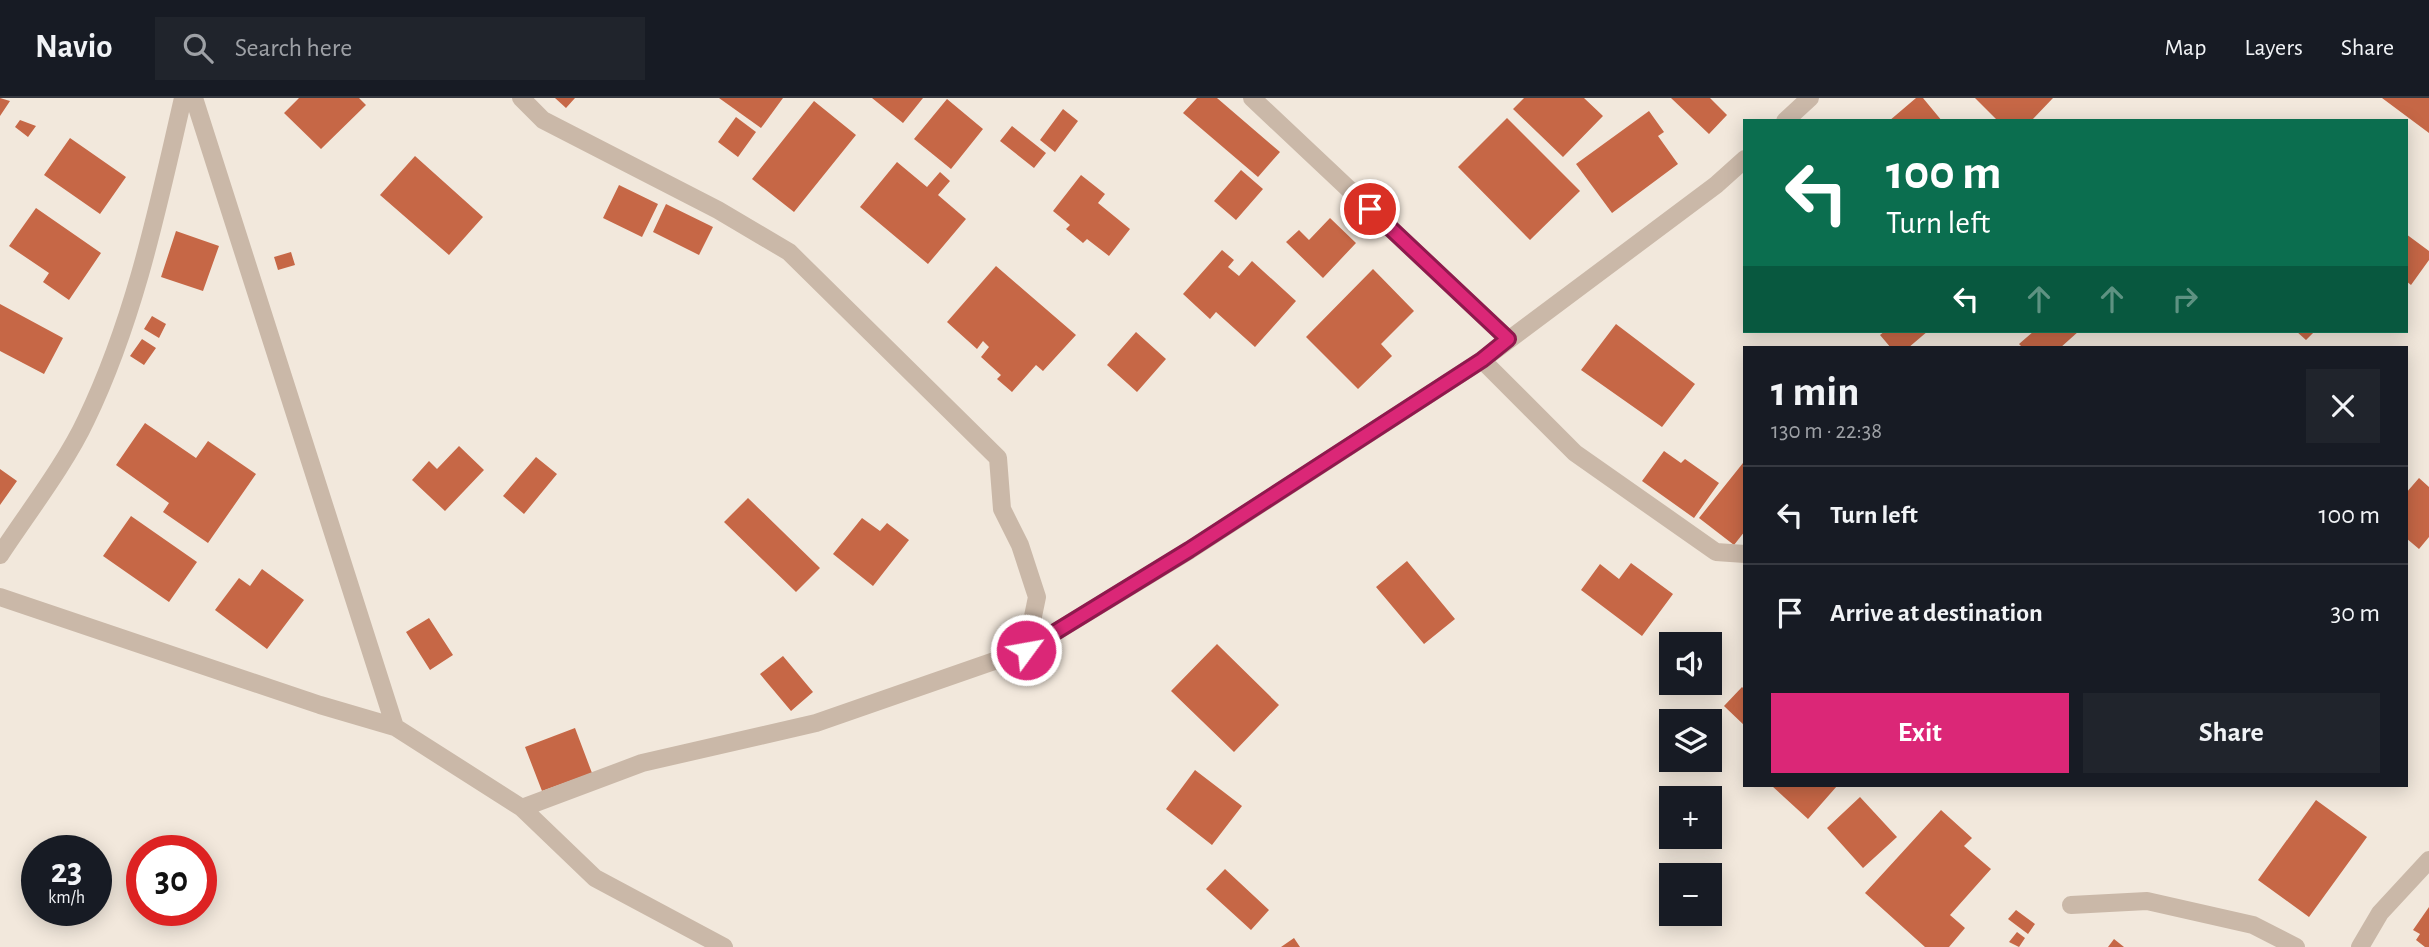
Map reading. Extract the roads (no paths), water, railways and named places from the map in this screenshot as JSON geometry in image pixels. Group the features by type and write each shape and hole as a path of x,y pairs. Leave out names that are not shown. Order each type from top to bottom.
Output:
{"street":[{"path":"0,555 86,421 121,333 149,246 183,98"},
{"path":"194,98 395,727"},
{"path":"521,98 543,120 718,210 789,252 998,458 1002,509 1020,545 1037,597 1026,650"},
{"path":"1252,98 1508,339"},
{"path":"1787,119 1810,98"},
{"path":"522,807 642,763 816,723 1026,650 1189,550 1482,360 1716,185 1743,161"},
{"path":"1482,360 1575,453 1716,552 1743,554"},
{"path":"0,597 320,705 395,727 522,807 595,878 724,947"},
{"path":"2360,947 2380,913 2429,860"},
{"path":"2071,905 2147,901 2253,925 2296,947"}]}
